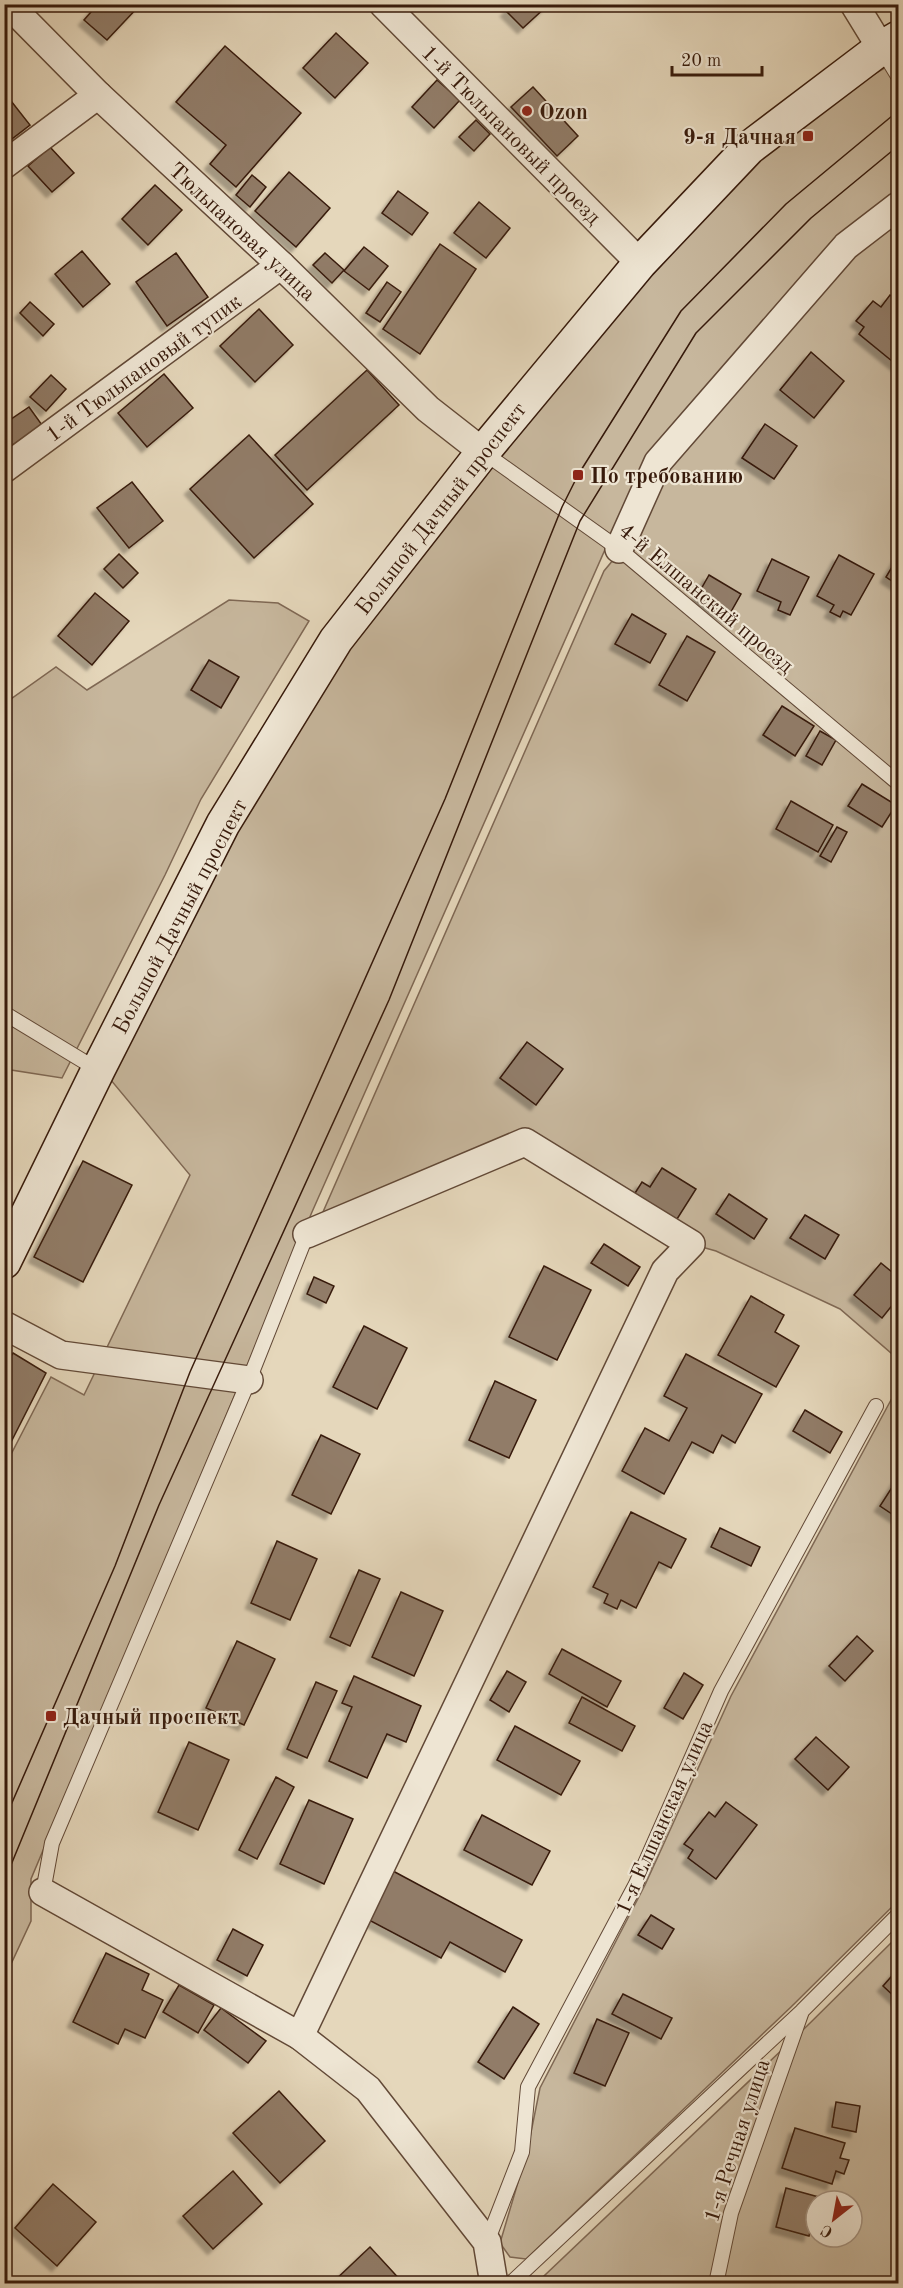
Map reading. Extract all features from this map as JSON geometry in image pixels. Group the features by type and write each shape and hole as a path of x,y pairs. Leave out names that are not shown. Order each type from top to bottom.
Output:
{"main road":[{"name":"Большой Дачный проспект","path":"4,1262 223,824 336,640 483,452 640,263 749,148 890,43"}],"street":[{"name":"Тюльпановая улица","path":"8,4 98,95 281,265 428,409 483,452"},
{"name":"1-й Тюльпановый проезд","path":"384,4 640,263"},
{"path":"854,4 890,43"},
{"path":"4,165 98,95"},
{"path":"619,549 658,462 846,246 898,206"},
{"name":"1-й Тюльпановый тупик","path":"4,469 281,265"},
{"path":"300,2036 665,1271 691,1244 525,1142 307,1234"},
{"path":"4,1325 61,1355 249,1380"},
{"path":"43,1892 300,2036 368,2089 488,2242 494,2283"}],"lane":[{"path":"890,43 898,76"},
{"name":"4-й Елшанский проезд","path":"483,452 619,549 898,783"},
{"path":"4,1013 98,1070"},
{"path":"43,1892 52,1843 249,1380 307,1234"},
{"name":"1-я Елшанская улица","path":"488,2242 522,2152 528,2087 636,1884 721,1691 876,1406"},
{"path":"510,2283 802,2011 898,1915"},
{"name":"1-я Речная улица","path":"716,2283 732,2213 802,2011"}],"shaded area":[{"path":"898,60 898,196 619,518 312,1212 31,1879 31,1921 5,1977 5,1466 51,1377 84,1395 190,1175 110,1079 236,834 347,648 464,494 649,276 753,161 866,79"},
{"path":"898,215 898,1359 840,1309 716,1251 691,1244 525,1142 323,1227 323,1212 604,571 628,542 666,464 851,253"},
{"path":"229,600 278,603 309,621 201,799 62,1078 5,1069 4,704 56,667 87,690"},
{"path":"898,1387 898,1901 791,2007 526,2259 510,2257 500,2243 527,2152 540,2088 645,1885 731,1696"},
{"path":"898,1936 898,2283 554,2284 544,2276 807,2026"}],"building":[{"path":"98,4 137,4 139,6 107,40 84,20"},
{"path":"513,4 545,4 547,6 523,28 506,11"},
{"path":"336,33 368,63 335,98 303,68"},
{"path":"225,46 301,113 236,187 210,164 226,145 176,102"},
{"path":"437,80 460,100 434,128 412,107"},
{"path":"533,87 578,136 557,156 511,107"},
{"path":"4,92 30,125 4,145"},
{"path":"476,120 490,134 474,151 459,137"},
{"path":"50,147 74,173 52,192 28,166"},
{"path":"289,172 330,208 296,247 255,211"},
{"path":"252,175 266,187 250,207 236,195"},
{"path":"155,185 182,210 148,245 122,219"},
{"path":"398,191 428,213 412,235 382,213"},
{"path":"479,202 510,228 486,258 454,233"},
{"path":"440,244 476,269 420,354 383,329"},
{"path":"364,247 388,266 369,290 344,271"},
{"path":"82,251 110,284 83,307 55,274"},
{"path":"176,253 208,297 167,326 136,282"},
{"path":"325,253 344,270 332,283 313,265"},
{"path":"387,282 401,292 380,322 366,313"},
{"path":"890,295 898,301 898,366 859,334 864,327 856,321 873,301 881,307"},
{"path":"30,302 54,324 43,336 20,313"},
{"path":"259,309 293,345 255,382 220,346"},
{"path":"811,352 844,381 814,418 780,390"},
{"path":"367,370 399,405 307,490 275,455"},
{"path":"164,374 193,408 147,447 118,413"},
{"path":"51,375 66,389 46,411 30,397"},
{"path":"29,407 42,425 4,451 4,424"},
{"path":"765,424 797,446 774,479 742,458"},
{"path":"249,435 313,504 254,558 190,489"},
{"path":"132,482 163,521 129,548 97,508"},
{"path":"119,554 138,573 123,588 104,569"},
{"path":"839,555 874,574 851,615 843,611 840,617 830,612 834,605 817,596"},
{"path":"898,557 898,585 886,577"},
{"path":"772,559 809,577 790,615 778,610 781,602 757,591"},
{"path":"709,575 741,594 728,617 696,598"},
{"path":"95,593 129,621 92,665 58,636"},
{"path":"632,614 666,634 650,663 615,644"},
{"path":"687,636 715,652 687,701 659,685"},
{"path":"209,660 239,677 221,708 191,690"},
{"path":"782,706 814,726 795,756 763,735"},
{"path":"820,731 836,740 822,765 806,756"},
{"path":"862,784 896,805 882,827 848,806"},
{"path":"791,801 833,825 818,852 776,829"},
{"path":"837,827 847,832 831,862 820,856"},
{"path":"527,1042 563,1069 536,1105 500,1078"},
{"path":"83,1161 132,1185 83,1282 34,1257"},
{"path":"662,1168 696,1189 672,1227 630,1201 642,1182 650,1187"},
{"path":"729,1194 767,1219 754,1239 716,1214"},
{"path":"805,1215 839,1235 825,1259 790,1238"},
{"path":"604,1244 640,1267 628,1286 591,1263"},
{"path":"881,1263 898,1277 898,1298 882,1318 854,1295"},
{"path":"544,1266 591,1290 557,1360 509,1337"},
{"path":"314,1277 334,1286 326,1303 307,1294"},
{"path":"751,1296 784,1315 775,1332 799,1346 776,1387 718,1355"},
{"path":"364,1326 407,1348 377,1409 333,1387"},
{"path":"13,1353 46,1373 4,1456 4,1367"},
{"path":"686,1354 762,1394 735,1443 722,1435 713,1453 692,1442 664,1494 622,1471 645,1428 669,1441 687,1408 664,1396"},
{"path":"495,1381 536,1400 509,1458 469,1440"},
{"path":"805,1410 842,1432 830,1453 793,1431"},
{"path":"321,1435 360,1454 331,1514 292,1495"},
{"path":"898,1478 898,1518 880,1506"},
{"path":"631,1512 686,1539 671,1568 659,1562 636,1608 621,1600 617,1609 604,1603 608,1594 593,1587"},
{"path":"720,1528 760,1547 751,1566 711,1547"},
{"path":"277,1541 317,1559 290,1620 251,1603"},
{"path":"359,1570 380,1579 350,1646 330,1637"},
{"path":"401,1592 443,1611 414,1676 372,1657"},
{"path":"857,1636 873,1651 845,1681 829,1666"},
{"path":"237,1641 275,1659 244,1725 206,1708"},
{"path":"562,1649 621,1681 607,1707 549,1674"},
{"path":"507,1671 526,1682 509,1712 490,1700"},
{"path":"684,1673 703,1685 683,1719 664,1708"},
{"path":"354,1676 421,1706 406,1742 387,1734 367,1778 329,1761 352,1707 342,1703"},
{"path":"316,1682 337,1691 307,1758 287,1749"},
{"path":"582,1697 635,1726 622,1751 569,1723"},
{"path":"515,1726 580,1761 561,1795 497,1760"},
{"path":"816,1737 849,1767 828,1790 795,1759"},
{"path":"189,1742 229,1760 198,1830 158,1812"},
{"path":"276,1777 294,1787 257,1859 239,1850"},
{"path":"309,1800 353,1819 324,1884 280,1864"},
{"path":"726,1802 757,1825 716,1879 688,1858 693,1850 684,1844 709,1812 715,1817"},
{"path":"482,1815 550,1851 532,1885 464,1850"},
{"path":"393,1871 522,1940 505,1972 450,1942 441,1958 367,1919"},
{"path":"651,1915 674,1929 662,1949 638,1935"},
{"path":"233,1929 263,1945 247,1976 217,1960"},
{"path":"106,1953 149,1974 142,1990 163,2000 145,2038 125,2029 118,2044 73,2022"},
{"path":"898,1969 898,2000 883,1986"},
{"path":"179,1985 214,2005 198,2033 163,2012"},
{"path":"623,1994 672,2018 661,2039 612,2014"},
{"path":"513,2007 539,2024 504,2079 478,2062"},
{"path":"221,2008 266,2041 248,2063 204,2030"},
{"path":"597,2019 629,2033 605,2086 574,2073"},
{"path":"279,2091 325,2141 280,2183 233,2133"},
{"path":"836,2102 860,2106 856,2132 832,2127"},
{"path":"795,2128 845,2143 840,2158 849,2160 844,2174 836,2171 832,2184 782,2168"},
{"path":"233,2171 262,2204 213,2249 183,2216"},
{"path":"53,2184 96,2222 57,2266 15,2228"},
{"path":"786,2188 804,2193 804,2235 776,2227"},
{"path":"370,2247 404,2284 331,2284"}],"tram line":[{"path":"4,1821 115,1566 190,1372 445,799 562,507 578,475 681,311 786,204 898,111"},
{"path":"4,1882 159,1505 389,1000 580,521 696,333 811,218 898,146"}],"place":[{"name":"Ozon","path":"527,111"},
{"name":"9-я Дачная","path":"808,136"},
{"name":"По требованию","path":"578,475"},
{"name":"Дачный проспект","path":"51,1716"}]}
